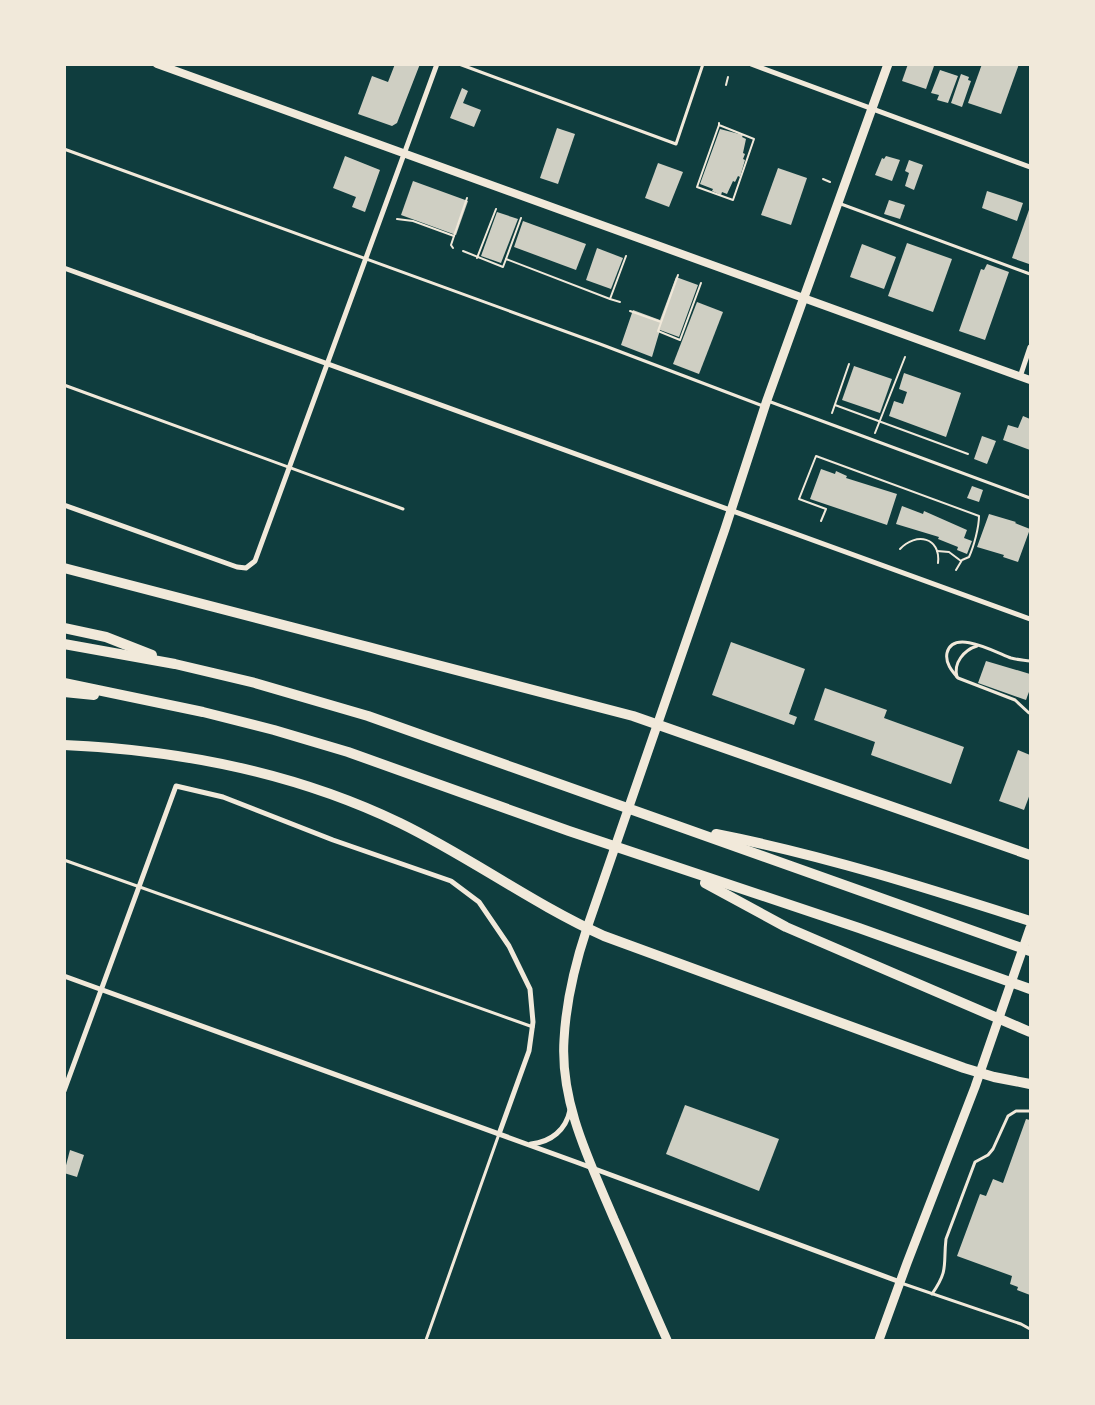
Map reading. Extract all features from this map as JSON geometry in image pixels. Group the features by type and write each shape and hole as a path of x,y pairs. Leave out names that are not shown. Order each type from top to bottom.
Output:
{"highway":[{"path":"64,568 596,705 657,724 1030,855"},
{"path":"64,628 106,637 175,664"},
{"path":"64,644 175,664 255,683 368,716 1030,951"},
{"path":"64,683 274,730 348,752 684,871 858,928 1030,989"},
{"path":"64,692 166,704"},
{"path":"64,746 152,752 194,759 283,778 345,799 445,847 586,928 979,1072 1030,1084"},
{"path":"680,828 799,852 920,885 1030,921"},
{"path":"684,871 786,927 1030,1032"}],"main road":[{"path":"157,64 1030,380"},
{"path":"667,1341 579,1137 565,1073 563,1041 570,987 586,928 732,510 766,403 888,64"},
{"path":"879,1341 975,1087 1030,928"}],"street":[{"path":"64,505 237,567 246,568 251,565 259,554 437,64"},
{"path":"751,64 1030,166"},
{"path":"64,268 1030,619"},
{"path":"1020,377 1030,347"},
{"path":"64,1091 176,786 223,797 333,840 452,881 478,902 509,946 530,989 533,1027 530,1051 499,1134"},
{"path":"64,976 592,1167 900,1282"},
{"path":"528,1144 541,1143 563,1129 568,1120 571,1105"}],"lane":[{"path":"459,64 676,144 703,64"},
{"path":"64,148 366,260 1030,498"},
{"path":"839,203 1030,274"},
{"path":"64,385 403,509"},
{"path":"1029,713 1015,700 958,678 948,664 947,657 950,646 954,643 966,642 1014,659 1030,661"},
{"path":"958,678 955,670 956,664 966,652 979,645"},
{"path":"64,860 533,1027"},
{"path":"932,1294 943,1280 946,1239 975,1162 993,1149 1008,1116 1016,1111 1030,1111"},
{"path":"426,1341 499,1134"},
{"path":"900,1282 1030,1329"}],"path":[{"path":"726,85 728,77"},
{"path":"719,124 754,139 748,162 733,200 697,187 719,124"},
{"path":"823,179 830,182"},
{"path":"453,248 451,245 467,198"},
{"path":"477,258 495,209"},
{"path":"463,251 503,267 521,218"},
{"path":"397,219 413,221 454,236"},
{"path":"610,299 626,256"},
{"path":"506,259 620,302"},
{"path":"678,275 658,331 680,340 700,283"},
{"path":"630,311 661,322"},
{"path":"873,439 905,357"},
{"path":"832,413 849,363"},
{"path":"835,405 968,454"},
{"path":"821,521 826,508 799,499 816,456 979,516"},
{"path":"956,570 961,561 971,554 981,512"},
{"path":"900,549 910,540 916,538 925,540 937,551 938,563"},
{"path":"937,551 949,552 961,561"}],"building":[{"path":"395,64 420,64 397,123 392,126 358,114 372,76 388,82"},
{"path":"908,64 934,66 926,89 902,81"},
{"path":"982,64 1019,64 1001,114 968,103"},
{"path":"940,70 958,76 948,103 937,100 939,95 931,93"},
{"path":"961,74 969,77 968,80 971,81 962,107 951,103"},
{"path":"462,88 468,91 463,103 481,110 474,127 450,118"},
{"path":"557,128 575,134 558,184 540,178"},
{"path":"720,129 743,135 742,137 746,139 743,153 745,160 740,177 738,176 735,182 733,181 727,194 722,192 721,195 700,184"},
{"path":"345,156 380,170 365,212 352,207 356,197 333,188"},
{"path":"886,156 900,160 892,181 875,175 882,158"},
{"path":"909,160 923,165 914,190 905,186 909,173 905,171"},
{"path":"658,163 683,172 669,207 645,198"},
{"path":"778,168 807,178 791,225 761,215"},
{"path":"413,181 468,201 456,235 401,215"},
{"path":"987,191 1023,203 1017,221 982,208"},
{"path":"889,200 905,205 900,219 884,214"},
{"path":"1030,207 1030,260 1029,264 1012,258"},
{"path":"497,212 518,219 501,263 481,256"},
{"path":"523,221 586,244 576,270 514,247"},
{"path":"907,243 952,259 933,312 888,296"},
{"path":"862,244 896,257 884,289 850,277"},
{"path":"597,248 623,258 611,289 586,280"},
{"path":"987,264 1009,272 985,340 959,331 981,269 984,270"},
{"path":"676,277 698,285 679,337 660,330 652,357 621,345 633,310 660,320"},
{"path":"697,302 723,312 699,374 673,364"},
{"path":"854,366 892,379 880,413 842,400"},
{"path":"904,373 961,393 946,437 889,416 894,401 903,404 907,392 899,389"},
{"path":"1023,416 1030,419 1030,450 1003,440 1008,425 1018,428"},
{"path":"982,436 996,441 987,464 974,459"},
{"path":"821,469 835,474 836,471 847,476 846,478 897,494 887,525 810,499"},
{"path":"972,486 983,490 979,502 967,498"},
{"path":"902,506 923,514 924,511 967,530 964,538 972,541 967,554 957,550 958,547 938,539 939,537 896,524"},
{"path":"989,514 1030,529 1018,562 977,547"},
{"path":"731,642 805,669 789,714 797,717 794,725 712,695"},
{"path":"986,661 1030,674 1030,689 1026,700 978,683"},
{"path":"825,688 887,710 884,718 964,747 951,784 871,755 875,742 814,720"},
{"path":"1018,750 1030,755 1030,794 1024,810 999,801"},
{"path":"685,1105 779,1139 759,1191 666,1154"},
{"path":"1026,1119 1030,1120 1030,1295 1017,1290 1018,1287 1010,1284 1012,1276 957,1256 980,1194 986,1196 993,1179 1003,1183"},
{"path":"70,1150 84,1155 77,1177 64,1173"}]}
